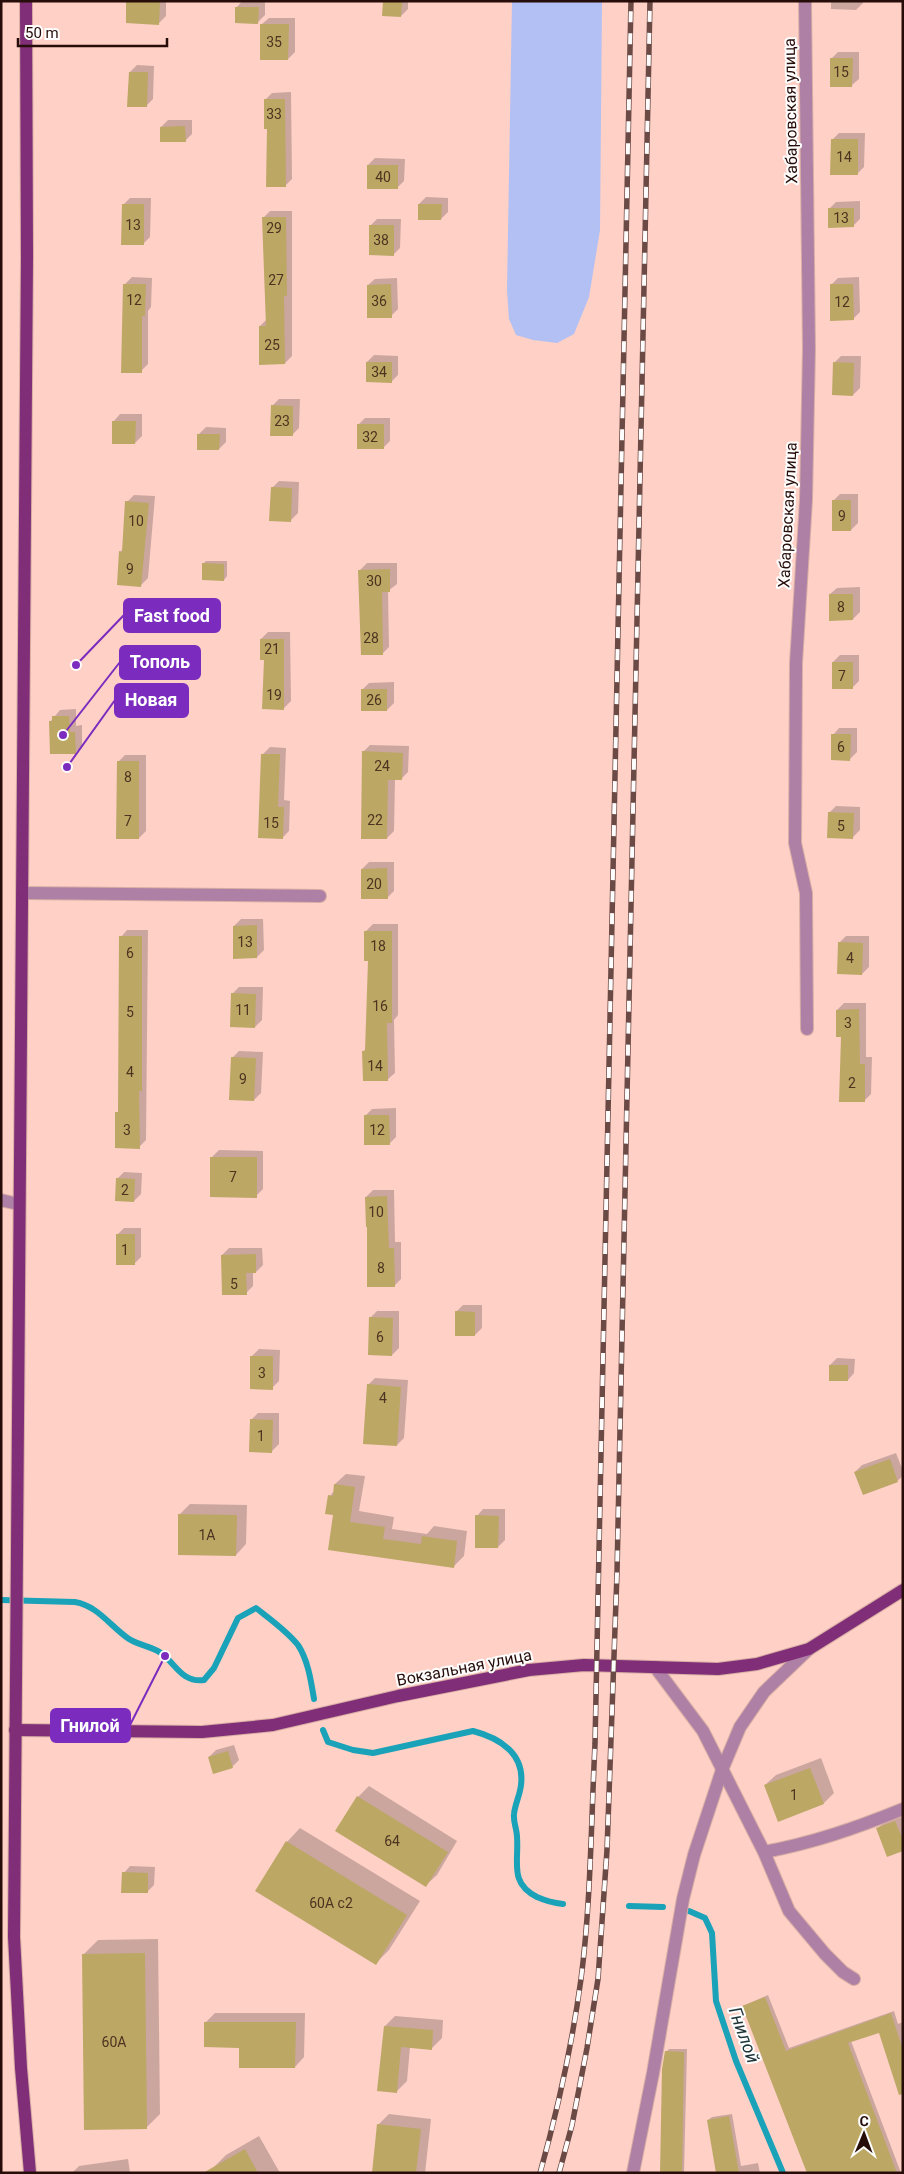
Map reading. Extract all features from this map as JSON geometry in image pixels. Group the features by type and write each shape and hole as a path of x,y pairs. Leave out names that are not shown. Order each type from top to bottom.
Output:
{"main road":[{"path":"26,1 27,257 18,1204 17,1568 15,1730 8,1937 15,1973 30,2173"},
{"name":"Вокзальная улица","path":"15,1730 202,1732 273,1725 398,1696 529,1670 584,1665 718,1669 757,1664 809,1649 876,1605 903,1590"}],"street":[{"name":"Хабаровская улица","path":"805,1 809,349 806,500 796,663 796,843 806,893 807,1029"},
{"path":"22,894 320,896"},
{"path":"1,1200 18,1204"},
{"path":"633,2173 653,2073 683,1900 694,1855 722,1770 740,1727 764,1692 809,1649"},
{"path":"655,1667 703,1731 764,1852 789,1911 843,1972 854,1979"},
{"path":"764,1852 841,1834 903,1809"}],"shaded area":[{"path":"512,1 602,1 600,230 589,297 574,334 557,343 533,340 516,335 509,319 507,290"}],"building":[{"path":"126,1 160,1 159,25 126,23"},
{"path":"383,1 402,2 401,17 382,16"},
{"path":"235,7 259,7 258,24 235,23"},
{"path":"260,24 289,24 288,60 260,60"},
{"path":"830,58 853,58 852,87 830,87"},
{"path":"129,72 148,72 147,107 127,107"},
{"path":"264,99 285,99 286,187 266,187 267,129 264,129"},
{"path":"185,126 186,142 160,142 160,127"},
{"path":"831,139 858,139 858,175 830,175"},
{"path":"367,165 398,165 398,189 367,189"},
{"path":"122,204 144,204 144,245 121,245"},
{"path":"418,204 442,204 441,220 418,220"},
{"path":"828,208 854,208 854,227 828,228"},
{"path":"262,217 286,217 287,296 284,296 285,364 259,365 259,326 266,326"},
{"path":"369,225 394,225 394,256 369,255"},
{"path":"123,284 146,284 145,316 142,316 142,373 121,373"},
{"path":"391,284 392,318 367,318 367,285"},
{"path":"830,284 853,284 854,320 830,321"},
{"path":"366,362 392,362 392,383 366,382"},
{"path":"833,362 854,363 853,396 832,395"},
{"path":"271,405 293,406 293,436 270,436"},
{"path":"112,421 136,421 135,444 112,444"},
{"path":"357,424 384,424 384,449 357,449"},
{"path":"197,434 220,434 219,450 197,450"},
{"path":"271,487 292,488 291,522 269,521"},
{"path":"832,500 851,500 851,531 832,531"},
{"path":"125,501 149,503 141,587 117,585 119,551 122,552"},
{"path":"202,563 224,564 224,581 202,580"},
{"path":"390,569 390,592 382,592 383,655 361,655 358,570"},
{"path":"829,594 853,594 853,620 829,621"},
{"path":"260,639 284,639 284,710 262,709 264,660 260,660"},
{"path":"832,662 853,662 853,689 832,689"},
{"path":"361,689 387,689 387,711 361,711"},
{"path":"52,716 69,716 70,732 75,732 76,754 50,754 49,721 52,721"},
{"path":"831,734 851,734 850,761 831,760"},
{"path":"362,751 403,753 402,780 388,780 387,839 361,839"},
{"path":"261,754 280,754 278,807 284,807 283,839 258,838"},
{"path":"117,761 139,761 139,839 116,839"},
{"path":"828,812 854,813 853,839 827,838"},
{"path":"387,868 388,899 361,899 361,869"},
{"path":"257,925 257,958 233,959 233,926"},
{"path":"364,931 392,931 392,1023 387,1023 388,1081 363,1081 362,1051 365,1051 368,961 364,961"},
{"path":"119,936 142,936 142,1091 139,1091 140,1149 115,1148 115,1112 118,1112"},
{"path":"838,942 863,943 862,975 837,974"},
{"path":"231,993 256,994 255,1028 230,1027"},
{"path":"859,1009 860,1064 865,1064 865,1102 839,1102 841,1037 836,1037 836,1010"},
{"path":"231,1057 256,1058 254,1101 229,1100"},
{"path":"364,1115 389,1115 390,1145 364,1145"},
{"path":"210,1157 257,1157 257,1198 210,1197"},
{"path":"116,1178 135,1179 134,1202 115,1201"},
{"path":"387,1196 389,1248 394,1248 395,1287 367,1287 365,1197"},
{"path":"116,1234 135,1234 135,1265 116,1265"},
{"path":"256,1254 256,1273 246,1273 247,1295 222,1295 221,1255"},
{"path":"455,1311 475,1312 475,1336 455,1336"},
{"path":"369,1317 393,1318 392,1356 368,1355"},
{"path":"250,1356 273,1356 273,1390 250,1389"},
{"path":"829,1365 848,1365 848,1381 829,1381"},
{"path":"367,1384 401,1387 397,1446 363,1444"},
{"path":"250,1419 273,1420 272,1453 249,1452"},
{"path":"890,1459 898,1482 863,1495 854,1472"},
{"path":"334,1484 355,1487 350,1522 385,1527 383,1539 421,1544 422,1536 457,1541 454,1568 328,1550 333,1515 325,1514 328,1495 333,1496"},
{"path":"178,1514 237,1515 236,1556 178,1555"},
{"path":"475,1515 499,1516 498,1548 475,1548"},
{"path":"228,1751 233,1768 213,1774 208,1757"},
{"path":"810,1768 824,1804 778,1822 764,1785"},
{"path":"357,1796 448,1852 426,1887 335,1831"},
{"path":"895,1821 903,1840 903,1851 887,1857 876,1828"},
{"path":"286,1841 407,1915 376,1965 255,1891"},
{"path":"122,1872 148,1873 148,1893 121,1893"},
{"path":"145,1953 147,2129 84,2130 82,1954"},
{"path":"765,1997 786,2051 891,2013 903,2050 903,2094 899,2095 879,2033 848,2043 897,2173 807,2173 742,2006"},
{"path":"204,2022 296,2022 295,2068 239,2068 239,2048 204,2047"},
{"path":"384,2026 433,2030 432,2050 401,2047 397,2093 377,2091"},
{"path":"665,2051 684,2052 682,2173 660,2173 662,2069"},
{"path":"729,2116 739,2173 716,2173 707,2120"},
{"path":"377,2124 421,2129 416,2173 372,2173"},
{"path":"245,2149 258,2173 203,2173"}],"waterway":[{"name":"Гнилой","path":"1,1600 75,1602 83,1604 97,1612 129,1639 161,1653 185,1676 196,1680 204,1680 214,1668 238,1618 256,1608 284,1630 298,1645 307,1664 314,1699"},
{"name":"Гнилой","path":"323,1730 328,1742 353,1750 373,1753 473,1731 501,1743 515,1756 521,1774 514,1817 517,1834 517,1871 519,1878 522,1885 537,1897 563,1904"},
{"name":"Гнилой","path":"629,1906 663,1907"},
{"name":"Гнилой","path":"689,1911 705,1918 712,1933 716,2001 736,2061 783,2173"}],"railway":[{"path":"540,2173 564,2077 581,1979 587,1921 595,1744 631,1"},
{"path":"559,2173 572,2125 598,1979 607,1850 617,1573 650,1"}],"place":[{"name":"Fast food","path":"76,665"},
{"name":"Тополь","path":"63,735"},
{"name":"Новая","path":"67,767"},
{"name":"Гнилой","path":"165,1656"}]}
